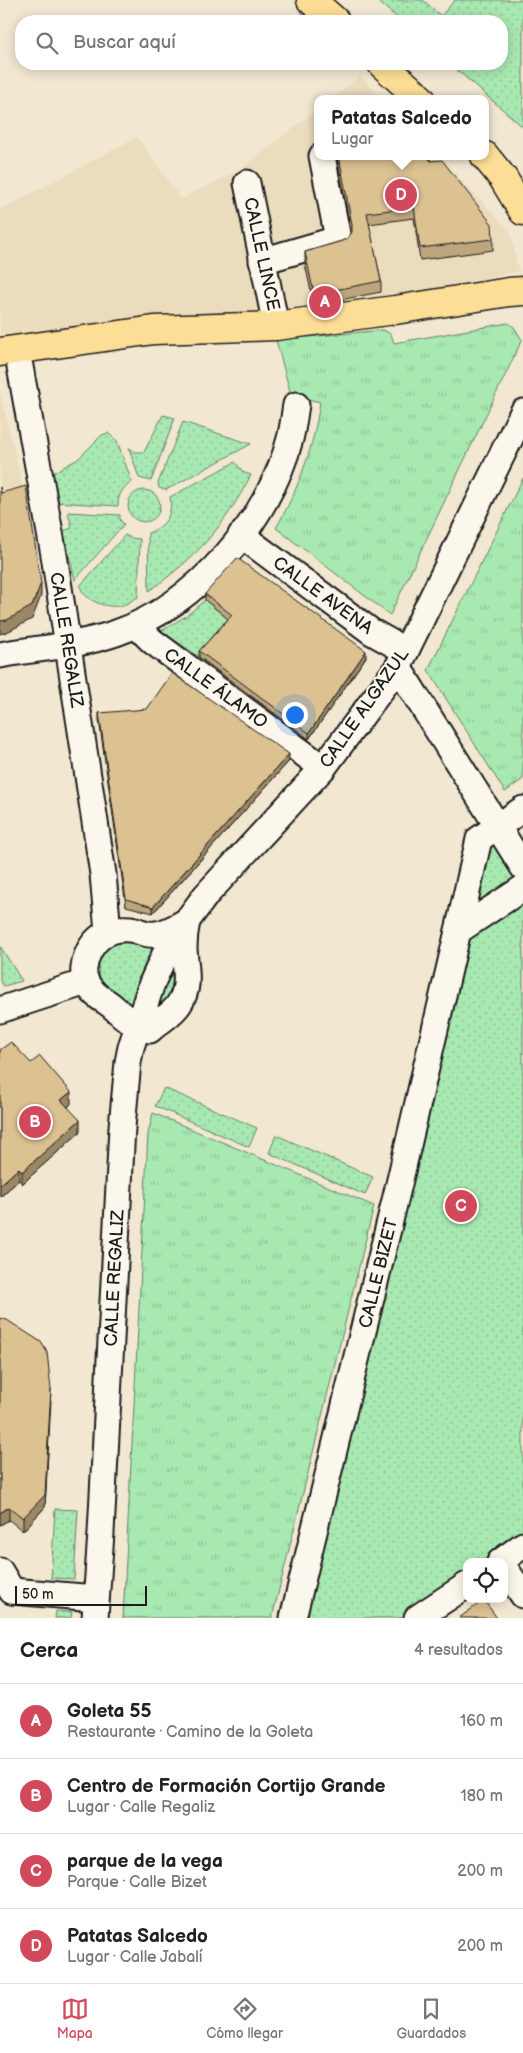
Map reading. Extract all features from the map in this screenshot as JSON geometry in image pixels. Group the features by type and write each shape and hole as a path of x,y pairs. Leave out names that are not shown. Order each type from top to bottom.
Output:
{"main road":[{"path":"312,0 328,15"},
{"path":"389,70 417,95"},
{"path":"489,156 523,168"},
{"path":"489,160 503,178 523,211"},
{"path":"9,351 154,330 276,326 395,310 518,289"}],"street":[{"path":"262,260 338,239 323,160"},
{"name":"CALLE LINCE","path":"247,183 276,326"},
{"name":"CALLE REGALIZ","path":"9,351 46,511 103,874 108,932"},
{"path":"0,655 68,645 116,633 166,608 197,584 241,535 260,508 278,472 290,439 296,405"},
{"name":"CALLE ALGAZUL","path":"177,952 187,921 206,895 324,768 402,659 523,412"},
{"name":"CALLE AVENA","path":"241,535 372,632 402,659"},
{"name":"CALLE ÁLAMO","path":"136,624 152,640 324,768"},
{"path":"402,659 497,827 523,867"},
{"name":"CALLE BIZET","path":"294,1617 394,1206 479,839 523,808"},
{"path":"458,931 523,888"},
{"path":"146,934 167,931 187,921"},
{"path":"131,1047 163,1019 178,1005 188,979 177,952 132,928 108,932 93,944 86,957 83,972 86,982 101,999 130,1018 163,1019"},
{"name":"CALLE REGALIZ","path":"95,1608 102,1533 122,1126 131,1047 130,1018 152,983 177,952"},
{"path":"0,1010 86,982"},
{"path":"506,1558 523,1546"},
{"path":"508,1572 523,1594"},
{"path":"4,1587 95,1608"},
{"path":"418,1618 463,1587"}],"shaded area":[{"path":"360,76 378,95 336,95"},
{"path":"314,112 314,160 442,160 510,231 519,272 268,321 0,338 0,210 137,137 181,199 238,171"},
{"path":"0,393 26,498 0,505"}],"green space":[{"path":"376,0 423,0 440,15 394,15"},
{"path":"455,0 523,0 523,127 489,98 489,95 486,95 457,70 508,70 508,15 442,15"},
{"path":"508,323 514,327 522,340 390,615 276,528 304,468 314,435 320,402 291,395 276,340 383,330 391,334 394,343"},
{"path":"163,415 175,418 151,481 139,478 129,448 136,452 144,452"},
{"path":"183,422 251,444 166,490 159,488 158,483"},
{"path":"108,433 117,441 132,482 121,492 118,506 57,502 51,474 78,459 102,435"},
{"path":"235,462 244,473 251,475 220,526 181,566 149,591 148,533 159,527 166,520 169,515 170,497"},
{"path":"523,478 523,779 505,792 428,670"},
{"path":"144,490 150,491 155,495 159,500 159,512 155,517 150,521 144,522 138,521 133,517 129,512 128,506 129,500 133,495 138,491"},
{"path":"68,512 120,515 120,520 124,524 75,580 63,531 72,528"},
{"path":"125,535 140,539 138,597 120,606 102,605 86,596 80,586"},
{"path":"205,600 232,622 199,657 161,631 186,616"},
{"path":"494,839 523,880 523,1531 486,1558 463,1558 463,1575 403,1618 302,1618 482,848"},
{"path":"118,937 156,945 133,1009 117,998 95,977 96,957"},
{"path":"0,946 22,981 4,986 0,982"},
{"path":"173,965 178,991 154,1015 160,991"},
{"path":"164,1088 257,1128 249,1147 155,1106"},
{"path":"153,1113 374,1206 272,1618 123,1618 148,1134"},
{"path":"276,1135 373,1177 365,1195 269,1153"},
{"path":"55,1509 78,1510 74,1579 51,1578"},
{"path":"56,1611 72,1612 71,1618 55,1618"}],"building":[{"path":"340,160 442,160 492,224 493,239 420,248 414,207 367,213 381,281 314,294 305,252 348,238 352,232"},
{"path":"26,486 41,583 32,606 7,620 0,621 0,487 1,493"},
{"path":"237,558 366,651 309,733 199,651 232,615 205,594"},
{"path":"172,673 289,754 153,907 126,899 99,713 147,709"},
{"path":"11,1042 31,1063 40,1056 71,1092 61,1100 80,1120 22,1172 19,1168 0,1185 0,1050"},
{"path":"0,1318 7,1320 41,1342 47,1352 51,1389 45,1495 23,1518 9,1507 0,1513"},
{"path":"480,1603 486,1603 497,1618 459,1618"}],"place":[{"name":"Patatas Salcedo","path":"401,195"},
{"name":"Goleta 55","path":"325,302"},
{"name":"Centro de Formación Cortijo Grande","path":"35,1122"},
{"name":"parque de la vega","path":"461,1206"}]}
